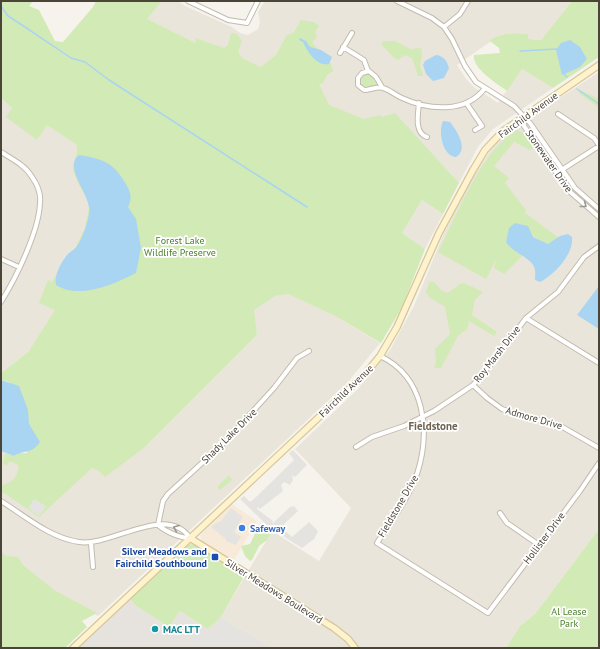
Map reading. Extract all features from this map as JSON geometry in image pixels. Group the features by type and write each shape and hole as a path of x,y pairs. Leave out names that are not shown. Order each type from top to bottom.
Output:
{"main road":[{"name":"Fairchild Avenue","path":"73,648 366,373 380,356 406,309 432,250 472,170 485,150 498,135 599,65"},
{"name":"Silver Meadows Boulevard","path":"190,538 334,628 348,639 354,648"}],"street":[{"path":"188,1 228,20 247,22 258,1"},
{"path":"397,1 432,18 444,27 452,38 465,66 476,82 514,106 523,117"},
{"path":"444,27 460,14 468,1"},
{"path":"340,53 352,33"},
{"path":"343,47 364,60 368,71 376,77 382,87 402,98 430,107 451,107 467,104 479,96 485,88"},
{"path":"368,71 359,74 358,85 364,90 382,87"},
{"path":"419,103 419,131 422,136 427,137"},
{"path":"467,104 482,126 475,130"},
{"path":"556,173 599,145 594,138 558,114"},
{"name":"Stonewater Drive","path":"523,117 530,123 575,188 597,206"},
{"name":"Stonewater Drive","path":"523,117 524,126 569,191 599,217"},
{"path":"1,152 25,168 33,177 40,194 38,213 19,267 1,302"},
{"name":"Roy Marsh Drive","path":"356,447 372,437 423,417 473,385 498,356 513,333 526,318 558,292 584,257 599,246"},
{"path":"1,259 19,267"},
{"path":"526,318 599,363"},
{"name":"Shady Lake Drive","path":"158,525 163,501 168,494 225,442 274,388 297,358 309,351"},
{"name":"Fieldstone Drive","path":"380,356 395,365 412,384 418,396 423,417 423,443 417,474 403,501 377,543 488,613"},
{"name":"Admore Drive","path":"473,385 486,398 502,409 521,416 559,424 599,448"},
{"name":"Hollister Drive","path":"488,613 599,463"},
{"path":"1,501 52,534 70,541 91,543 100,542 145,526 158,525 164,530 182,538 190,538"},
{"path":"500,513 507,523 539,545"},
{"path":"91,543 93,568"}],"shaded area":[{"path":"162,1 178,1 185,6 232,27 240,33 248,35 258,29 260,22 258,12 265,1 572,1 541,40 497,37 457,65 466,79 474,87 498,103 522,69 553,88 493,129 478,147 459,183 395,114 363,123 146,19"},
{"path":"599,72 599,529 535,614 520,626 506,648 272,648 221,617 272,531 319,561 351,508 295,449 357,390 390,350 414,306 444,233 475,172 494,145 508,132"},
{"path":"1,98 12,108 37,140 47,124 75,139 79,155 77,176 90,203 90,213 81,239 64,261 62,289 52,324 31,349 1,373"},
{"path":"422,200 443,214 425,249 402,233"},
{"path":"288,294 337,317 380,343 348,382 98,616 55,592 1,556 1,451 14,456 145,447 257,335 253,309 275,296"},
{"path":"293,450 307,465 295,477 292,475 293,480 290,485 284,482 281,485 283,491 260,509 258,507 257,509 273,521 272,524 290,507 294,506 298,511 284,524 283,529 292,537 309,522 318,531 314,539 302,548 269,527 240,499 244,496 250,502 254,499 294,460 289,453"},
{"path":"34,499 46,506 39,516 28,508"},
{"path":"230,503 257,521 233,562 203,544 200,536"},
{"path":"231,508 243,517 234,532 241,537 236,545 226,541 226,539 211,527 221,521"},
{"path":"130,599 136,606 169,627 180,611 208,629 221,617 272,648 77,648"},
{"path":"221,619 268,648 201,648 202,646 187,638 197,624 208,630"},
{"path":"124,636 136,643 133,648 117,648"}],"green space":[{"name":"Forest Lake Wildlife Preserve","path":"1,1 33,1 29,6 39,10 55,41 63,42 93,7 96,1 162,1 147,19 196,43 195,38 224,48 228,45 231,33 237,34 242,41 238,52 242,58 261,67 276,55 286,36 294,32 301,20 314,22 319,26 315,32 317,37 312,42 330,62 333,71 327,75 323,83 319,84 329,105 364,119 380,115 382,117 395,113 459,183 443,214 422,200 402,233 425,249 402,307 381,343 337,317 288,294 275,296 254,310 257,335 145,447 105,477 99,471 92,468 39,517 1,491 1,485 14,479 18,469 18,465 10,461 7,465 3,464 5,453 14,456 19,453 27,453 9,382 1,380 1,373 29,351 55,310 39,303 48,280 52,282 67,256 75,248 85,228 90,203 74,174 73,165 77,152 76,144 47,125 37,140 6,117 12,108 1,98"},
{"path":"572,1 599,1 599,57 553,88 522,69 507,91 486,76 477,66 474,60 474,55 500,53 499,48 490,41 493,38 502,35 528,34 528,39 541,40"},
{"path":"383,41 395,41 411,49 421,48 422,55 420,65 423,76 418,76 412,58 405,55 398,60 394,58 381,44"},
{"path":"366,74 371,75 377,86 366,87 362,85 361,77"},
{"path":"580,90 599,99 599,108 580,94 578,91"},
{"path":"517,130 523,133 534,148 530,150 514,142 494,166 509,178 505,183 526,210 525,213 559,238 547,244 533,236 525,225 515,223 506,242 522,256 504,274 494,268 497,258 486,279 438,252 471,185 482,167 505,139"},
{"path":"564,178 585,199 584,202 571,191 563,179"},
{"path":"429,282 434,282 441,290 447,293 459,284 464,283 483,292 475,300 472,315 497,332 494,336 469,321 467,329 458,336 441,368 434,368 436,362 435,349 450,334 445,307 429,297 426,292"},
{"path":"229,475 232,480 220,490 217,487"},
{"path":"260,523 272,531 267,540 259,546 252,560 250,561 245,556 241,546 250,544"},
{"name":"Al Lease Park","path":"599,529 599,648 506,648 520,626 535,614"},
{"path":"189,544 197,545 245,575 221,617 208,629 180,611 169,627 136,606 130,599"},
{"path":"1,552 6,556 18,557 23,565 54,590 97,613 82,621 87,627 65,648 1,648"}],"water":[{"path":"300,38 306,41 310,47 321,50 332,57 329,64 320,63 313,58 303,42 299,40"},
{"path":"570,40 580,47 587,59 580,67 562,75 556,50 561,43"},
{"path":"436,55 445,59 449,68 444,78 433,81 426,74 423,65 425,61"},
{"path":"443,121 450,122 456,130 462,145 460,154 456,157 451,156 444,148 441,137"},
{"path":"79,155 96,158 108,164 118,172 123,179 130,194 128,207 136,219 141,248 136,273 107,286 86,291 65,289 56,285 57,273 63,261 68,254 75,249 81,239 89,214 87,199 74,167 75,161"},
{"path":"515,223 528,226 533,237 548,244 560,236 568,234 572,237 570,250 562,263 557,269 540,282 535,280 535,270 532,264 512,249 506,242 509,228"},
{"path":"599,286 599,329 577,315"},
{"path":"1,380 19,386 28,410 29,424 40,442 34,449 14,456 1,451"}],"waterway":[{"path":"1,6 8,16 71,58 85,62 109,80 307,207"},
{"path":"520,51 557,49"},
{"path":"564,74 567,77"},
{"path":"577,89 599,104"}],"place":[{"name":"Safeway","path":"242,528"},
{"name":"Silver Meadows and Fairchild Southbound","path":"215,557"},
{"name":"MAC LTT","path":"155,629"}],"district":[{"name":"Fieldstone","path":"433,426"}]}
